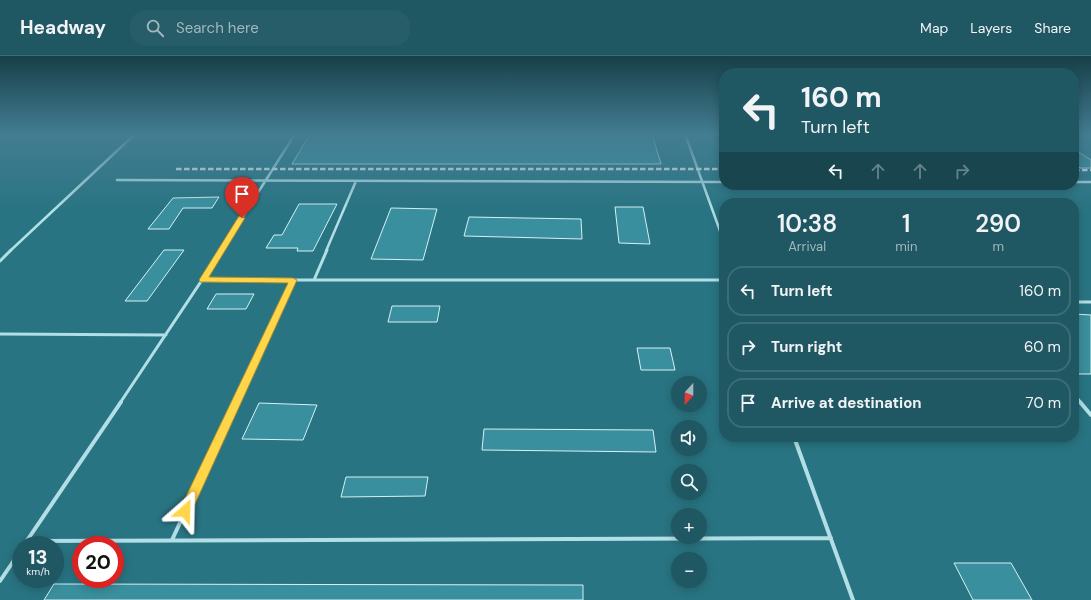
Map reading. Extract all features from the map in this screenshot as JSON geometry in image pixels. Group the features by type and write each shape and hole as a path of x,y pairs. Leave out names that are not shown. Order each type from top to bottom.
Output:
{"lane":[{"path":"0,261 108,159"},
{"path":"31,536 203,280 279,159"},
{"path":"694,159 719,228"},
{"path":"117,180 719,182"},
{"path":"314,280 356,181"},
{"path":"1079,182 1091,182"},
{"path":"203,280 719,280"},
{"path":"172,540 293,280"},
{"path":"1079,302 1091,302"},
{"path":"0,334 166,335"},
{"path":"1079,400 1091,415"},
{"path":"796,442 853,600"},
{"path":"64,542 172,540 831,538"},
{"path":"0,581 12,563"}],"building":[{"path":"295,159 660,159 661,164 292,164"},
{"path":"1079,159 1091,160 1091,168 1080,168"},
{"path":"219,197 212,208 183,208 169,229 148,229 173,198"},
{"path":"299,204 337,204 313,251 297,251 298,248 266,248 274,235 282,235"},
{"path":"615,207 643,207 650,244 619,243"},
{"path":"391,208 437,209 423,260 371,259"},
{"path":"469,217 581,219 582,239 464,236"},
{"path":"164,250 184,250 147,301 125,301"},
{"path":"216,294 254,294 246,309 207,309"},
{"path":"392,306 440,306 437,322 388,322"},
{"path":"1079,314 1091,315 1091,374 1079,374"},
{"path":"637,348 670,348 675,370 641,370"},
{"path":"259,403 317,405 303,440 242,439"},
{"path":"484,429 653,430 656,452 482,450"},
{"path":"346,477 428,477 425,496 341,497"},
{"path":"954,563 1011,563 1032,600 973,600"},
{"path":"64,584 72,584 72,588 124,588 124,584 583,585 583,600 44,600 52,588 64,588"}],"railway":[{"path":"176,169 719,169"},
{"path":"1079,170 1091,170"}],"route":[{"path":"185,511 293,280 203,280 242,218"}]}
